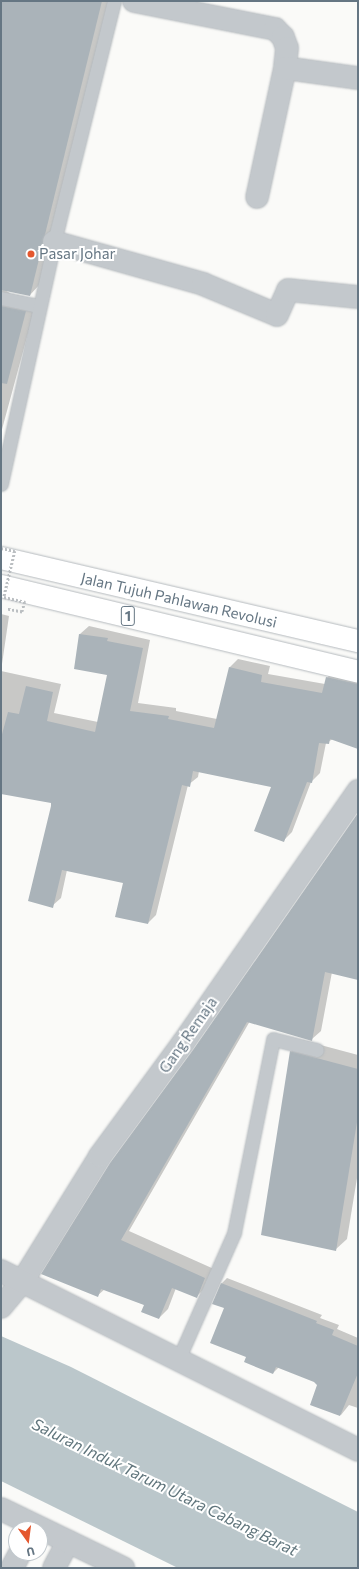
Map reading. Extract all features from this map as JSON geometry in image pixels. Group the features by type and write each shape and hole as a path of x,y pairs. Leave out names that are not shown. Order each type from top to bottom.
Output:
{"main road":[{"name":"Jalan Tujuh Pahlawan Revolusi","path":"1,558 358,641"},
{"name":"Jalan Tujuh Pahlawan Revolusi","path":"1,586 358,672"}],"street":[{"path":"134,1 275,29 283,37 286,48 285,68 257,197"},
{"path":"285,68 358,78"},
{"path":"54,242 203,284 277,315 288,290 358,297"},
{"name":"Gang Remaja","path":"1,1307 22,1282 100,1156 182,1043 358,791"},
{"path":"1,1271 358,1450"},
{"path":"1,1509 22,1521"},
{"path":"48,1534 123,1568"},
{"path":"54,1568 68,1542"}],"lane":[{"path":"1,484 39,306 114,1"},
{"path":"1,298 39,306"},
{"path":"178,1360 234,1233 273,1039 317,1050"}],"path":[{"path":"1,548 14,551 4,597 25,602 22,612 7,609"}],"water":[{"name":"Saluran Induk Tarum Utara Cabang Barat","path":"1,1336 71,1367 358,1512 358,1568 178,1568 1,1481"}],"building":[{"name":"Pasar Johar","path":"1,1 102,1 30,296 1,290"},
{"path":"1,306 26,311 7,384 1,383"},
{"path":"79,634 108,638 107,641 143,648 130,711 169,716 168,719 214,728 229,667 262,675 261,682 322,693 326,677 358,684 358,749 330,739 329,744 319,743 312,783 307,782 284,842 254,831 271,787 193,771 190,787 182,785 148,924 115,917 123,883 62,870 53,908 28,901 51,803 1,794 1,738 8,712 19,714 26,686 53,692 47,721 95,732 107,675 74,669"},
{"path":"358,813 358,980 325,972 312,1041 247,1022 121,1240 205,1278 197,1298 172,1288 159,1319 141,1312 144,1305 101,1289 98,1297 41,1274 110,1163 193,1050"},
{"path":"290,1051 358,1069 358,1116 336,1251 261,1235"},
{"path":"221,1283 317,1321 316,1323 334,1330 332,1335 358,1346 358,1373 340,1416 310,1405 317,1385 314,1382 276,1367 273,1374 244,1362 246,1357 210,1343 224,1308 212,1304"}],"place":[{"name":"Pasar Johar","path":"31,254"}]}
